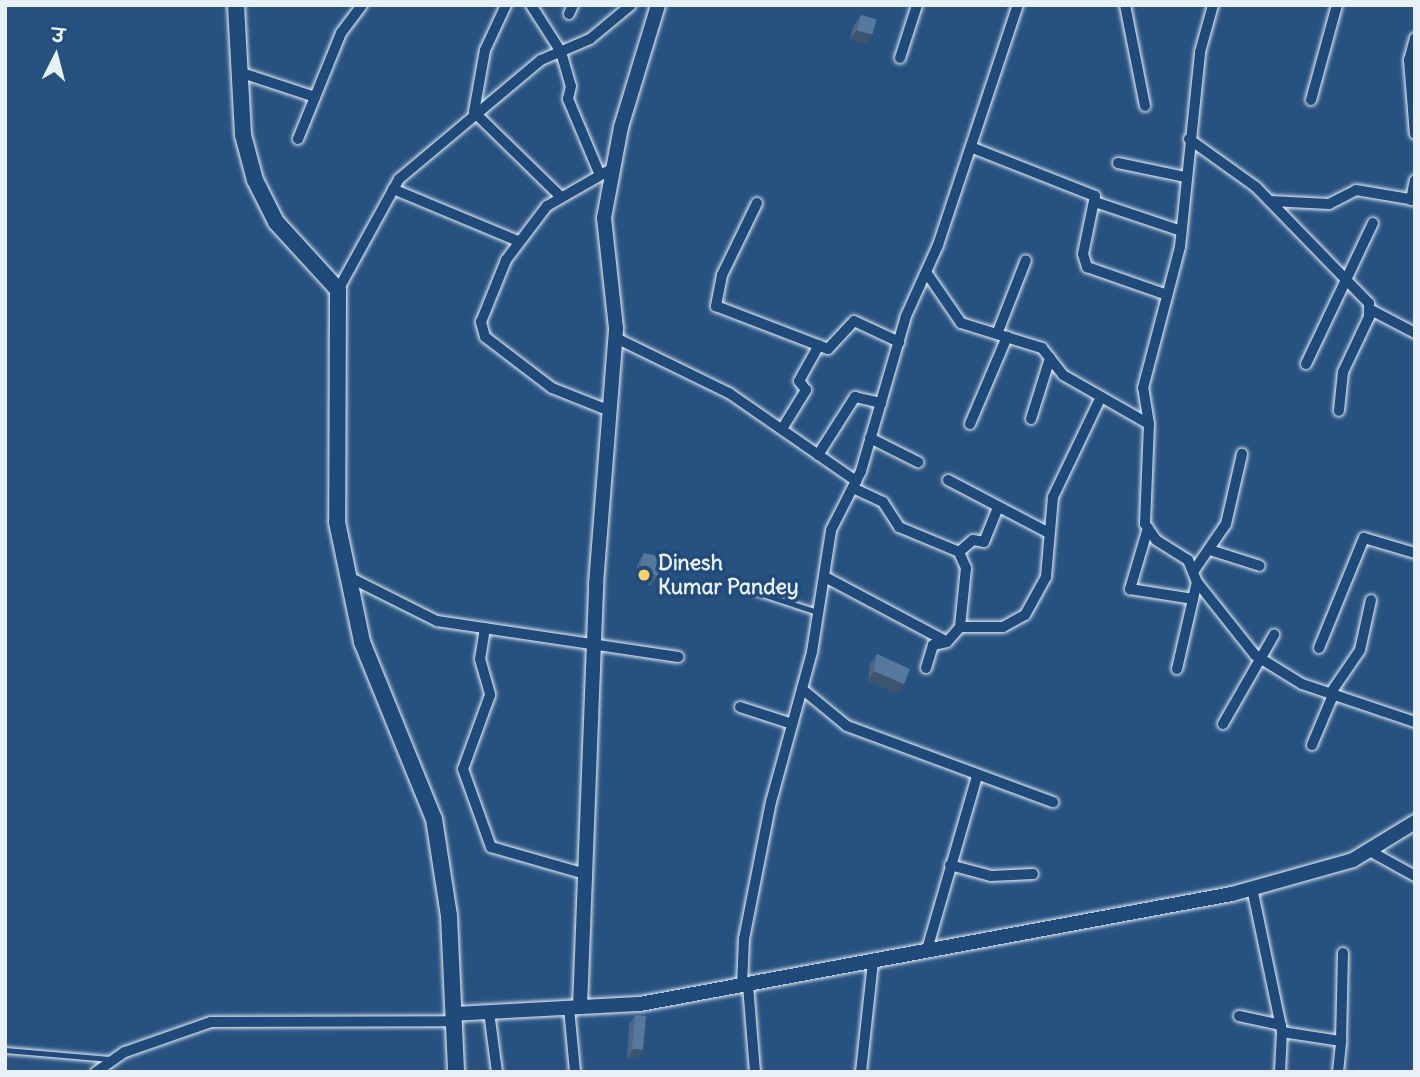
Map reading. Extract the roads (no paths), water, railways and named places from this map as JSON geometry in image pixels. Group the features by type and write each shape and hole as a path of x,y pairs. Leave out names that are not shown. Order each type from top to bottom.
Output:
{"main road":[{"path":"236,5 243,135 255,180 276,222 338,290 337,523 345,575 362,642 434,819 449,916 456,1072"}],"street":[{"path":"298,139 341,33 362,5"},
{"path":"474,112 485,51 506,5"},
{"path":"531,5 561,52 571,86 568,99 607,172"},
{"path":"338,290 393,190 474,112 561,52 590,39 631,5"},
{"path":"575,1072 574,1008 585,874 594,645 616,338 604,218 607,172 658,5"},
{"path":"900,58 917,5"},
{"path":"755,1072 745,985 744,939 819,612 831,530 854,484 899,342 973,148 1018,5"},
{"path":"1125,5 1145,106"},
{"path":"1194,599 1130,589 1148,528 1149,424 1143,388 1181,231 1200,52 1213,5"},
{"path":"1311,100 1337,5"},
{"path":"1415,38 1409,60 1415,134"},
{"path":"239,72 315,97"},
{"path":"474,112 560,196"},
{"path":"1189,139 1270,201 1349,278 1371,310 1414,331"},
{"path":"973,148 1098,203 1181,231"},
{"path":"1118,163 1185,177"},
{"path":"607,172 560,196 518,241 482,313 485,337 552,388 610,411"},
{"path":"1270,201 1329,204 1356,190 1413,200 1415,180"},
{"path":"393,190 518,241"},
{"path":"757,203 722,275 716,306 833,349 854,321 899,342"},
{"path":"1098,203 1083,254 1087,267 1167,295"},
{"path":"1306,364 1373,223"},
{"path":"970,425 1026,260"},
{"path":"926,272 961,323 1042,348 1063,375 1149,424"},
{"path":"1339,411 1343,372 1371,310"},
{"path":"616,338 729,393 883,502 899,527 959,552 966,568 960,627 947,642 933,645 926,668"},
{"path":"782,429 806,389 799,381 819,345"},
{"path":"1031,419 1050,358"},
{"path":"818,455 855,397 881,403"},
{"path":"960,627 1003,627 1022,618 1044,582 1057,487 1101,397"},
{"path":"870,438 918,462"},
{"path":"1177,669 1194,599 1195,577 1228,520 1242,454"},
{"path":"948,480 1049,533"},
{"path":"959,552 973,540 984,542 999,508"},
{"path":"1148,528 1188,560 1195,577 1262,659 1332,694 1415,722"},
{"path":"1319,648 1364,538 1415,553"},
{"path":"1210,550 1260,566"},
{"path":"345,575 429,618 678,656"},
{"path":"825,577 947,642"},
{"path":"1312,745 1332,694 1360,650 1371,600"},
{"path":"485,628 480,667 490,695 463,769 491,847 585,874"},
{"path":"1223,724 1274,635"},
{"path":"802,689 847,726 1053,802"},
{"path":"740,707 792,724"},
{"path":"926,953 977,776"},
{"path":"96,1072 112,1059 211,1023 453,1017 489,1012 574,1008 745,985 926,953 1252,888 1368,850 1415,822"},
{"path":"1368,850 1415,876"},
{"path":"950,865 992,876 1033,874"},
{"path":"1252,888 1282,1028 1280,1072"},
{"path":"1338,1072 1343,953"},
{"path":"861,1072 873,962"},
{"path":"489,1012 497,1072"},
{"path":"1239,1016 1341,1041"}],"lane":[{"path":"750,590 819,612"},
{"path":"5,1050 112,1059"}],"place":[{"name":"Dinesh Kumar Pandey","path":"644,575"}]}
